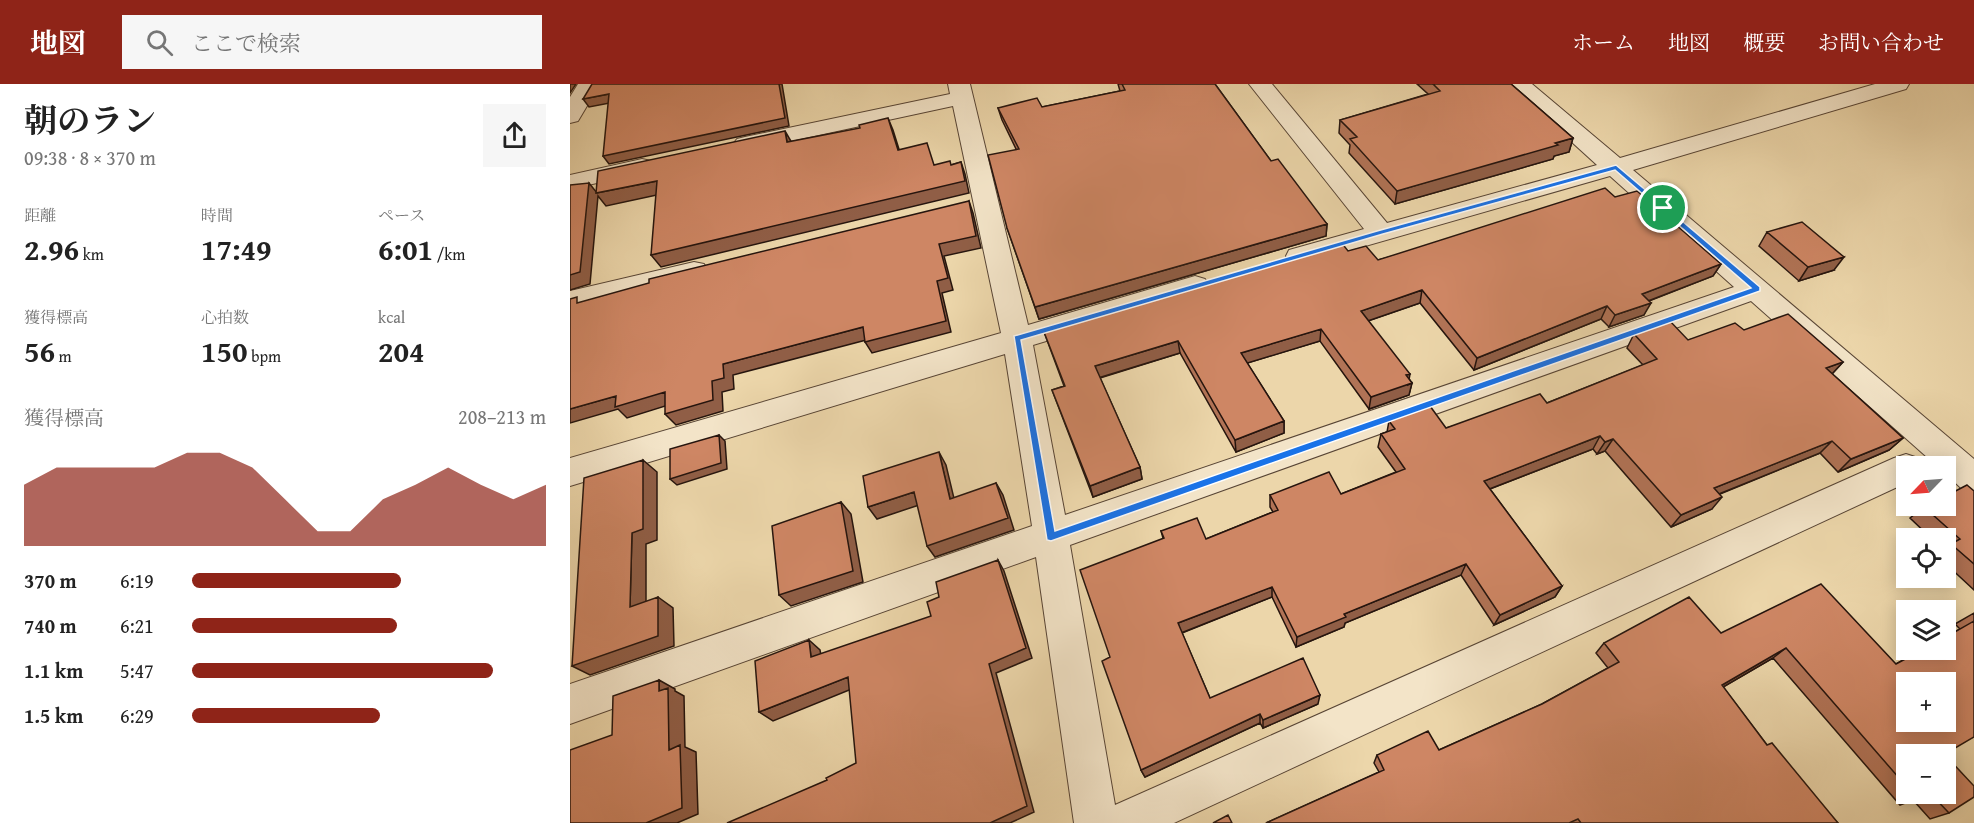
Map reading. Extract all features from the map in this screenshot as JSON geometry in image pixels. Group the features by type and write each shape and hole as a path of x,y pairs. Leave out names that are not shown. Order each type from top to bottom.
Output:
{"street":[{"path":"570,116 589,84"},
{"path":"1260,84 1380,232"},
{"path":"1519,84 1974,479"},
{"path":"1278,262 1616,167 1898,84"},
{"path":"720,150 960,91 973,202 1017,339 1096,823"},
{"path":"570,182 662,162"},
{"path":"570,302 720,265"},
{"path":"570,472 1221,279"},
{"path":"570,704 1757,289"},
{"path":"1932,456 1943,451"},
{"path":"1125,823 1896,472"}],"building":[{"path":"592,84 779,84 785,118 603,156 609,94 583,99"},
{"path":"1122,84 1215,84 1271,161 1278,159 1327,224 1035,307 1007,228 988,155 1019,149 998,108 1037,98 1042,107 1125,90"},
{"path":"1433,84 1511,84 1573,138 1555,143 1558,145 1397,191 1350,139 1357,137 1340,120 1440,91"},
{"path":"888,118 898,150 927,143 934,165 950,161 951,165 961,162 965,181 651,255 657,181 596,193 598,171 785,131 787,142 860,128 859,125"},
{"path":"589,183 580,272 570,275 570,185"},
{"path":"1605,188 1615,197 1637,191 1721,264 1642,294 1651,303 1615,315 1607,306 1477,358 1422,290 1361,311 1410,374 1406,375 1412,383 1371,397 1321,329 1241,353 1284,421 1235,440 1178,341 1095,366 1140,467 1090,486 1052,390 1065,386 1044,332 1341,242 1348,251 1366,246 1378,260"},
{"path":"969,201 976,236 939,244 948,278 937,281 946,321 865,342 863,327 723,364 724,378 712,381 713,400 665,414 665,392 615,407 616,396 570,409 570,299 577,297 577,303 649,283 649,279"},
{"path":"1802,222 1844,257 1808,267 1767,232"},
{"path":"1788,314 1843,362 1826,368 1903,438 1851,459 1832,441 1714,488 1722,497 1681,515 1613,439 1605,442 1600,436 1484,481 1562,586 1500,615 1466,564 1344,614 1346,617 1297,637 1272,587 1178,623 1210,698 1303,658 1320,695 1263,720 1260,714 1141,770 1102,661 1110,657 1080,570 1164,538 1161,531 1197,518 1206,539 1278,510 1270,495 1329,472 1341,494 1405,469 1381,434 1395,429 1389,421 1430,406 1446,428 1540,394 1547,403 1657,359 1634,334 1670,321 1688,340 1735,323 1744,330"},
{"path":"719,435 721,463 670,479 670,449"},
{"path":"939,452 950,499 996,483 1008,518 927,546 914,492 868,507 863,476"},
{"path":"643,460 643,529 632,533 630,607 658,597 658,636 572,666 584,478"},
{"path":"1967,485 1974,491 1974,564 1956,548 1956,541 1960,539 1956,535 1956,528 1948,528 1934,516 1956,516 1956,491"},
{"path":"841,502 853,571 779,595 772,526"},
{"path":"998,560 1026,648 989,664 1027,806 990,823 727,823 827,780 826,778 856,763 848,677 759,712 755,661 809,640 811,657 931,616 927,602 939,597 936,582"},
{"path":"1821,584 1896,664 1903,660 1956,660 1956,631 1974,621 1974,737 1956,748 1956,744 1896,744 1896,774 1786,648 1722,685 1767,745 1772,743 1838,823 1581,823 1578,819 1569,823 1266,823 1384,770 1377,755 1428,731 1439,750 1542,704 1619,662 1604,643 1689,597 1721,633"},
{"path":"659,680 659,691 668,688 669,750 680,745 682,808 646,823 570,823 570,750 612,735 613,696"},
{"path":"1956,767 1974,786 1974,797 1949,813 1940,804 1956,804"},
{"path":"1228,815 1232,823 1213,823"}],"route":[{"path":"1616,167 1663,208 1757,289 1051,537 1017,339 1380,232 1616,167"}]}
